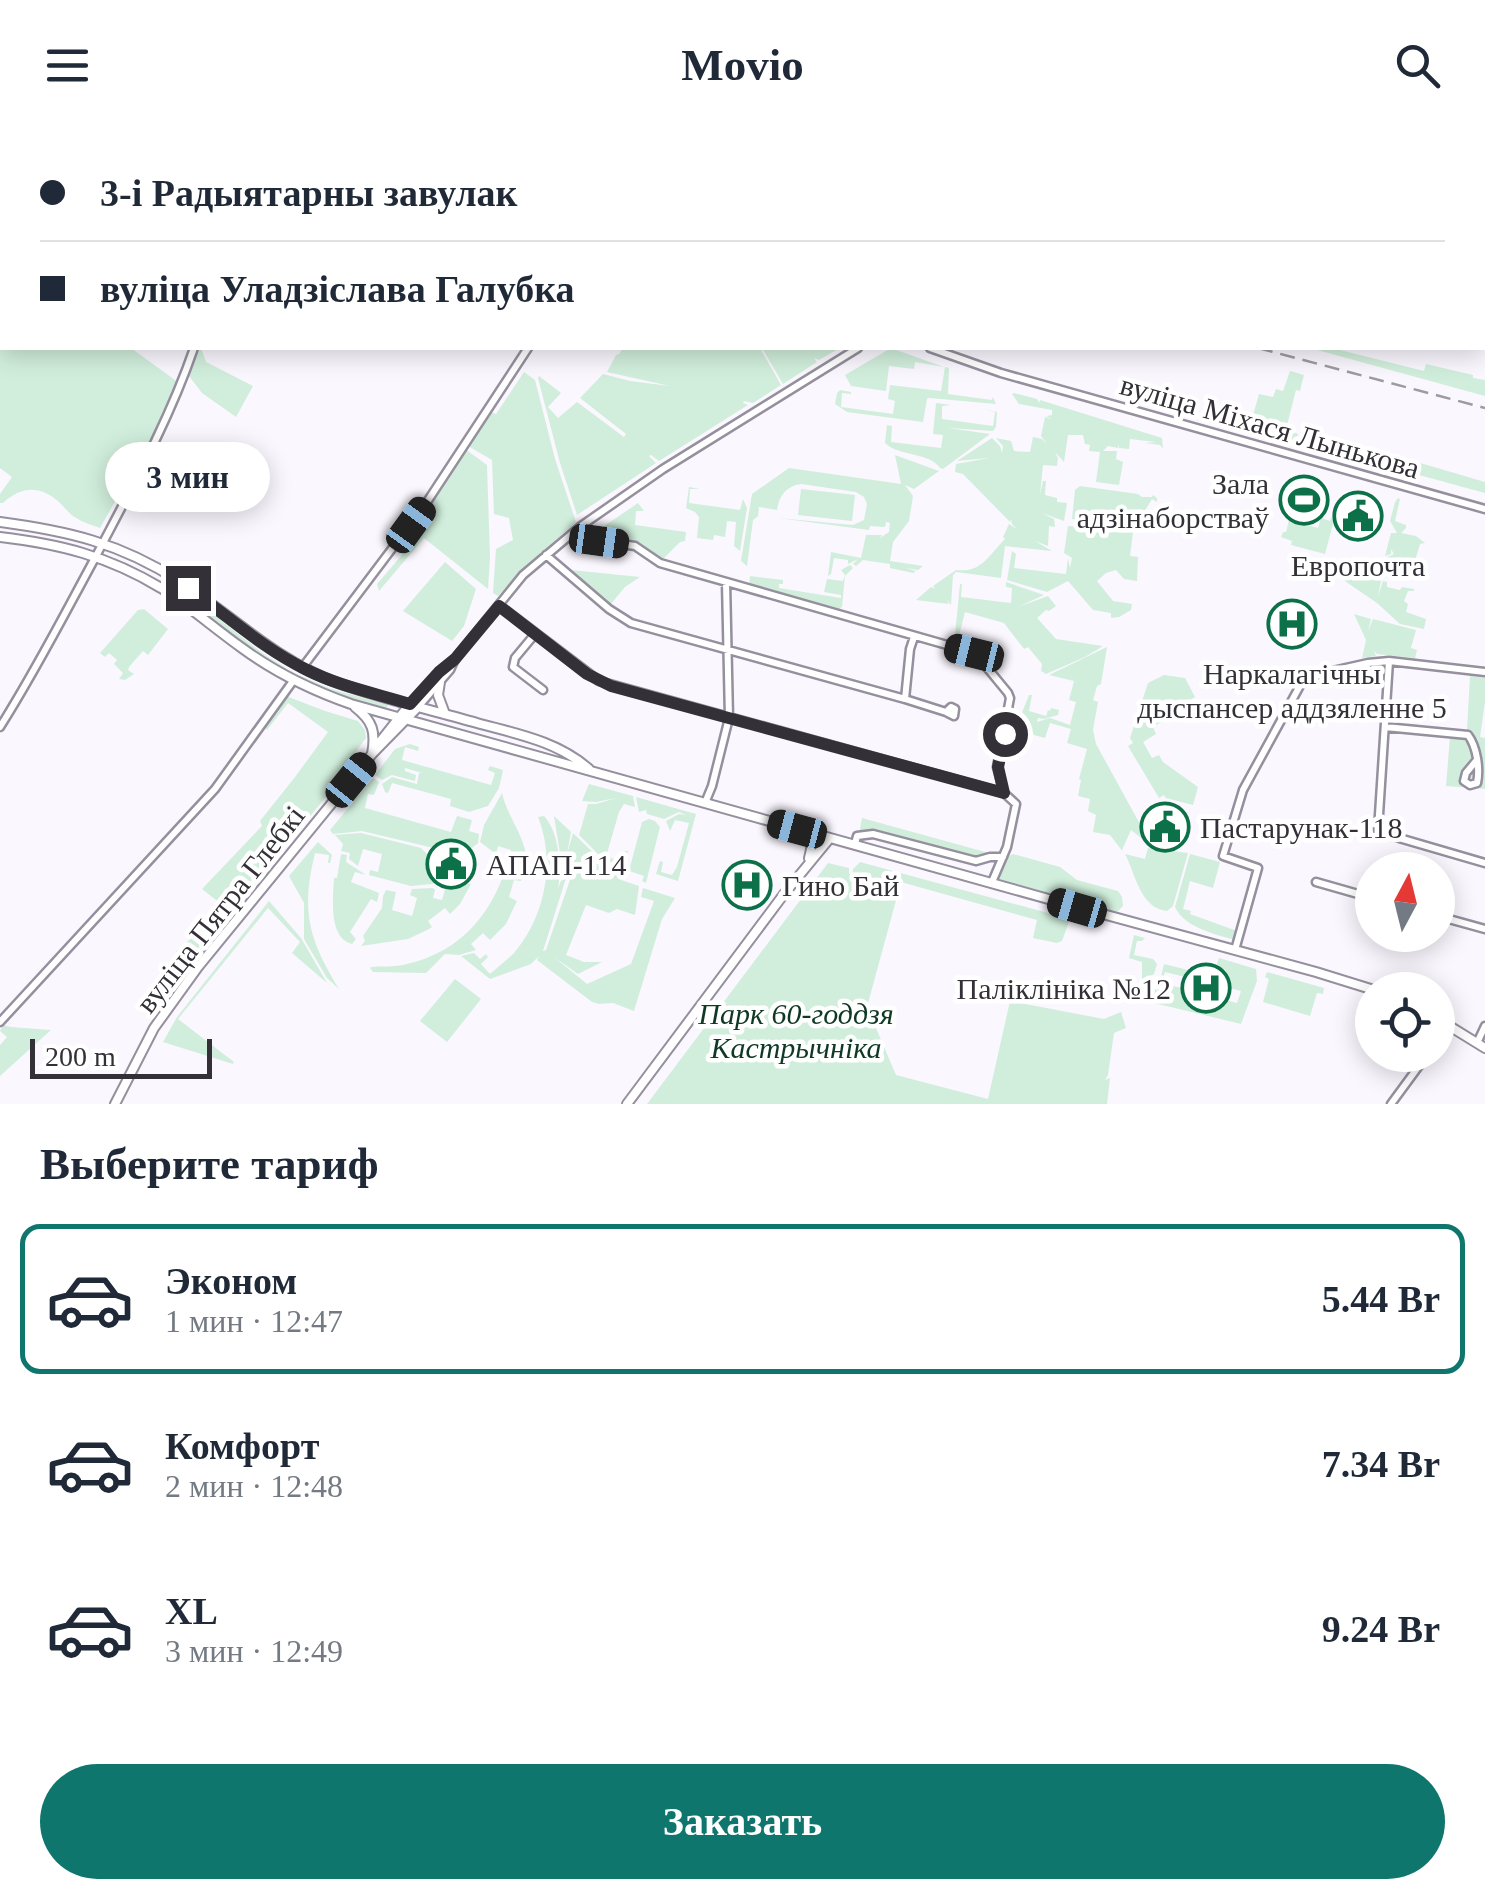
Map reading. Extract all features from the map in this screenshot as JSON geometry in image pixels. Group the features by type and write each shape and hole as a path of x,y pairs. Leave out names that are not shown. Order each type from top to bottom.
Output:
{"main road":[{"path":"0,522 59,530 103,543 180,582 261,643 302,668 414,706 547,742 575,757 592,772"},
{"path":"0,537 96,556 141,577 294,681 351,704 1355,985"},
{"path":"440,682 438,694 445,714"},
{"path":"351,704 373,725 374,753"},
{"name":"вуліца Пятра Глебкі","path":"115,1104 144,1045 198,967 414,706"},
{"path":"797,829 808,834 812,844 806,867"},
{"path":"626,1104 830,838"},
{"path":"1455,1029 1481,1045"}],"street":[{"path":"0,727 44,655 103,543 164,423 193,350"},
{"path":"302,668 426,504 527,350"},
{"name":"вуліца Пятра Глебкі","path":"414,706 523,575 581,526 663,469 855,350"},
{"name":"вуліца Міхася Лынькова","path":"936,350 1001,373 1485,509"},
{"path":"581,526 594,540 634,546 660,563 974,653 1010,698 998,767 1004,793"},
{"path":"546,555 609,609 632,623 946,712"},
{"path":"705,803 729,718 726,582"},
{"path":"499,606 599,681 1004,793 1016,804 1003,857 992,882"},
{"path":"535,634 513,666 543,690"},
{"path":"906,700 914,636"},
{"name":"вуліца Пятра Глебкі","path":"414,706 440,682 455,659"},
{"path":"1235,950 1258,868 1222,856 1243,790 1299,686 1306,679 1389,660 1485,672"},
{"path":"1389,660 1377,828 1382,834 1485,863"},
{"path":"0,1022 215,789 294,681"},
{"path":"1385,727 1468,735 1474,742 1476,760"},
{"path":"855,844 858,836 873,834 976,860 1003,857"},
{"path":"1316,882 1355,893"},
{"path":"1455,921 1485,929"},
{"path":"1481,1045 1485,1026"},
{"path":"1391,1104 1415,1072"}],"green space":[{"path":"0,350 134,350 179,383 100,528 83,522 53,497 38,491 17,493 0,503 0,494 12,477 0,468"},
{"path":"202,350 206,362 253,386 236,417 202,393 189,376 193,359"},
{"path":"622,350 761,350 781,385 753,403 744,401 748,405 659,461 649,456 656,463 577,515 538,378 561,393 548,407 558,418 577,402 624,437 626,434 580,398 603,374 670,386 607,372"},
{"path":"763,350 836,350 819,360 814,358 817,362 783,384"},
{"path":"888,350 944,367 915,362 914,369 889,366 886,391 851,386 845,375"},
{"path":"1317,350 1340,350 1424,371 1426,364 1473,375 1485,380 1485,396"},
{"path":"945,367 949,368 948,394 992,400 993,397 996,404 929,398 923,422 847,412 835,404 840,390 851,392 842,393 841,407 893,414 895,401 888,399 890,385 941,391"},
{"path":"1290,371 1304,375 1286,429 1298,434 1296,442 1250,426 1259,394 1273,397 1276,389 1283,391"},
{"path":"524,372 535,380 576,522 498,596 493,593 496,549 513,540 509,518 494,514 492,460 468,446 488,411 496,414"},
{"path":"1014,393 1162,438 1163,449 1145,443 1156,442 1130,439 1129,449 1119,448 1119,444 1118,448 1108,446 1103,451 1117,451 1116,459 1123,462 1119,485 1096,482 1100,452 1089,451 1090,445 1085,444 1083,435 1068,435 1064,462 1055,452 1057,466 1043,465 1040,494 1046,481 1045,495 1067,503 1064,521 1042,513 1054,519 1055,527 1049,526 1048,546 1035,541 1052,551 1005,546 1001,578 956,572 951,605 946,599 949,604 916,600 956,570 972,569 984,562 1005,539 1009,524 1017,529 963,474 955,472 956,464 989,458 957,461 992,438 1002,453 1003,446 996,438 1011,441 1014,451 1030,452 1033,437 1047,444 1041,436 1045,417 1052,419 1046,416 1052,415 1052,410 1019,404"},
{"path":"936,403 951,405 942,406 942,419 993,426 995,412 983,409 997,412 993,431 948,428 990,434 943,469 929,459 898,451 885,443 887,425 892,426 891,442 941,448 943,435 933,434"},
{"path":"1366,447 1485,482 1485,493 1364,460"},
{"path":"465,449 487,465 488,589 424,538 379,591 377,584 413,542 409,537 413,528"},
{"path":"895,455 939,471 914,489 905,485 913,496 909,521 893,542 890,561 923,566 918,570 906,568 916,571 913,573 863,560 856,566 853,564 858,559 848,564 848,560 834,558 828,576 831,552 861,558 866,535 882,535 880,538 889,532 890,523 886,522 885,527 870,526 869,530 778,518 853,525 864,520 867,504 856,492 801,484 784,492 777,510 759,507 753,520 747,566 741,561 752,494 789,468 901,484"},
{"path":"1080,486 1142,497 1153,495 1157,502 1152,499 1144,512 1147,515 1136,527 1140,517 1132,527 1072,519 1075,490"},
{"path":"689,487 700,489 690,489 689,503 740,510 743,499 747,508 740,551 734,546 736,522 727,521 725,537 697,538 699,517 686,508"},
{"path":"801,489 855,495 852,521 798,515"},
{"path":"1398,498 1395,521 1406,525 1401,533 1425,543 1420,544 1415,561 1410,558 1416,568 1400,564 1401,555 1399,563 1383,559 1394,554 1391,549 1391,554 1385,556 1391,533 1397,533 1390,521"},
{"path":"638,503 644,511 636,511 635,525 686,532 685,541 660,562 635,545 635,540 615,537 613,541 594,533"},
{"path":"1331,517 1337,524 1333,524 1325,554 1291,545 1292,541 1281,537 1289,520 1318,528 1321,518 1330,521"},
{"path":"1068,526 1133,532 1130,556 1138,557 1137,581 1124,579 1116,570 1097,581 1113,601 1132,604 1131,610 1111,618 1111,613 1093,610 1068,581 1047,592 1007,580 1012,551 1016,554 1014,568 1066,574 1068,558 1070,568 1072,558 1064,553"},
{"path":"115,558 192,598 294,673 331,689 388,705 386,709 297,680 257,655 186,599"},
{"path":"445,562 476,589 464,626 452,641 403,611"},
{"path":"850,565 853,568 845,576 842,607 838,610 749,586 750,576 783,580 779,588 841,598 824,592 827,579 843,581 845,575 841,570"},
{"path":"571,570 640,577 610,605"},
{"path":"1340,570 1381,581 1378,596 1383,581 1387,587 1414,589 1408,591 1404,601 1408,604 1406,612 1426,619 1424,629 1400,624 1342,579"},
{"path":"1006,582 1044,595 1018,607 1048,596 1056,606 1037,618 1056,639 1103,646 1046,674 1028,647 1024,649 1004,623 965,612 959,636 955,635 960,584 961,597 1011,603 1012,588 1006,587"},
{"path":"144,609 168,629 148,655 143,651 129,667 134,674 119,679 123,673 114,664 117,660 109,653 105,657 100,653 138,610"},
{"path":"1354,614 1371,619 1368,631 1373,619 1416,630 1411,648 1417,650 1415,658 1374,651 1376,656 1362,658 1366,640"},
{"path":"1107,647 1101,684 1093,700 1098,702 1093,730 1096,744 1146,835 1145,841 1131,830 1123,852 1110,835 1093,832 1096,815 1088,811 1090,799 1078,796 1087,749 1067,743 1071,729 1050,723 1045,738 1034,735 1021,715 1032,695 1029,711 1046,716 1051,708 1059,710 1058,715 1038,718 1037,722 1050,718 1070,725 1076,702 1069,700 1074,681 1049,675"},
{"path":"1164,675 1185,678 1195,697 1168,713 1162,703 1153,708 1161,722 1153,727 1156,734 1143,742 1152,758 1159,755 1198,787 1193,805 1164,795 1159,798 1128,746 1133,743 1130,738 1148,683"},
{"path":"1470,676 1485,678 1480,737 1485,738 1485,789 1446,786 1450,737 1463,738 1467,730"},
{"path":"286,696 358,721 366,738 338,775 337,783 199,954 164,1004 157,1004 153,1001 182,957 176,952 225,907 202,889 262,826 260,821 328,732 288,703 267,730 264,726"},
{"path":"410,744 419,747 418,751 405,747 402,760 491,785 495,773 488,770 490,766 503,770 499,788 488,806 469,812 450,806 451,799 392,783 385,792 382,784 392,777 417,784 422,773 405,768 416,775 415,781 392,775 382,780 375,775 395,749"},
{"path":"373,778 379,782 374,795 368,794 365,808 451,832 457,816 472,820 469,831 479,834 478,843 463,855 362,831 333,834 330,830"},
{"path":"589,784 633,796 635,807 624,804 619,812 606,857 622,861 628,851 624,865 605,861 579,835 588,804 616,798 582,801"},
{"path":"502,793 526,859 521,881 514,880 509,897 517,901 506,924 490,940 483,933 471,944 476,950 445,954 426,973 373,972 371,967 403,965 444,950 461,938 487,908 511,850 498,846 496,854 480,842 484,825"},
{"path":"636,797 696,814 678,881 656,874 660,861 661,872 672,875 677,867 689,823 675,820 670,831 666,821 686,815 679,812 664,819 647,814 646,810 639,812"},
{"path":"544,816 553,831 560,870 560,853 554,816 571,832 567,854 573,833 603,862 594,867 605,863 625,867 621,880 639,886 635,915 617,909 609,913 586,905 566,955 584,962 602,962 578,974 554,957 587,984 631,964 654,901 641,897 643,888 675,898 662,919 634,1011 613,1003 592,1002 537,960 539,956 531,964 490,979 461,956 474,953 480,959 486,954 488,957 481,964 490,974 525,939 540,906 546,870 538,817","holes":["565,861 562,879 568,875 571,877 543,951 566,878 558,888 560,870 560,875"]},
{"path":"862,818 989,853 978,859 859,834"},
{"path":"649,819 660,827 646,883 642,881 644,876 629,871 642,822"},
{"path":"361,833 421,848 428,855 433,878 442,883 411,886 369,875 370,870 378,872 382,854 363,849 358,866 349,859 350,853 341,851 343,844 335,835"},
{"path":"318,842 332,855 328,863 329,855 315,853 308,892 310,924 320,954 339,989 327,978 304,939 304,903 289,876"},
{"path":"1148,848 1188,853 1173,906 1167,911 1158,909 1145,897 1125,854 1145,859"},
{"path":"341,854 347,855 346,862 366,875 355,872 351,882 379,893 377,902 371,899 350,932 356,939 352,944 344,940 335,925 334,878"},
{"path":"1013,854 1060,867 1077,880 1118,891 1123,906 1117,912 1001,880 998,875 1005,858"},
{"path":"1190,854 1220,862 1213,888 1190,881 1183,909 1237,931 1235,940 1192,925 1175,907"},
{"name":"Парк 60-годдзя Кастрычніка","path":"860,862 1070,919 1062,941 1033,938 1037,920 901,882 867,1007 896,1075 988,1099 1010,1001 1104,1019 1121,1012 1126,1028 1114,1033 1105,1080 1110,1078 1107,1104 647,1104 828,863 849,868 852,875"},
{"path":"448,879 471,884 450,914 445,908 428,921 432,927 408,939 361,946 363,936 382,908 386,890 396,892 392,910 412,916 417,898 410,895 412,889 433,888 433,898 442,900"},
{"path":"269,901 301,938 327,983 292,953 300,942 268,908 178,1019 233,1064 163,1042 177,1017"},
{"path":"1134,935 1145,938 1137,941 1134,955 1153,959 1157,964 1154,974 1147,978 1146,988 1158,990 1164,964 1204,974 1202,981 1165,972 1162,983 1237,1003 1241,991 1222,986 1226,970 1216,967 1219,958 1256,969 1257,981 1241,1024 1142,1000 1142,962 1129,958"},
{"path":"1267,972 1324,988 1323,994 1317,993 1310,1016 1263,1002"},
{"path":"455,979 481,999 447,1042 420,1021"},
{"path":"3,1025 51,1030 0,1076 0,1045 7,1037 0,1031"}],"railway":[{"path":"1266,350 1485,408"}],"place":[{"name":"Зала адзінаборстваў","path":"1304,500"},
{"name":"Европочта","path":"1358,516"},
{"name":"Наркалагічны дыспансер аддзяленне 5","path":"1292,624"},
{"name":"Пастарунак-118","path":"1165,827"},
{"name":"АПАП-114","path":"451,864"},
{"name":"Гино Бай","path":"747,885"},
{"name":"Паліклініка №12","path":"1206,988"}],"route":[{"path":"188,588 261,643 302,668 410,704 455,659 499,606 587,674 611,686 1004,793 998,767 1005,734"}]}
